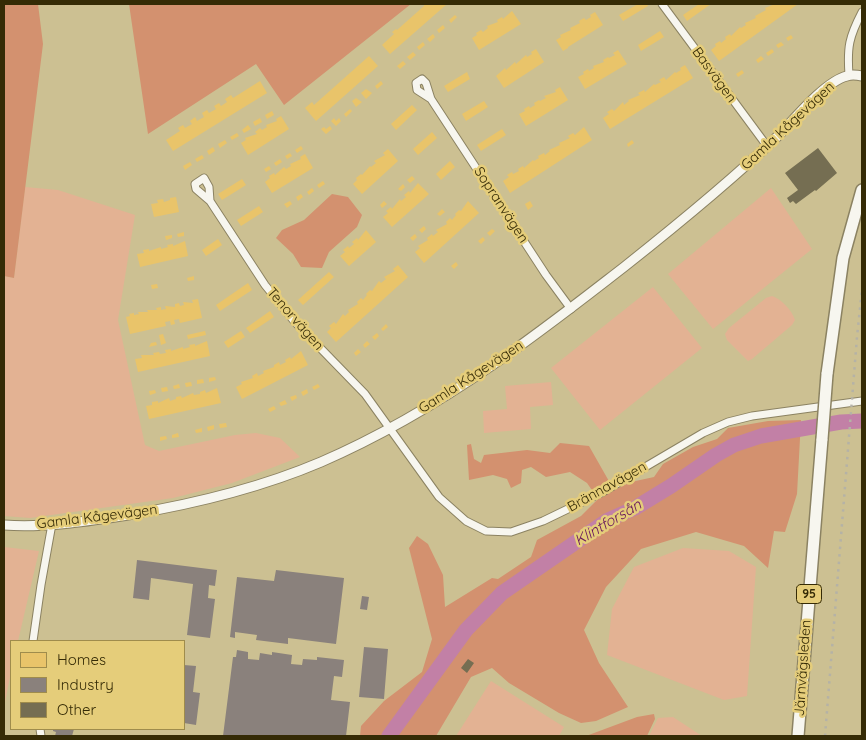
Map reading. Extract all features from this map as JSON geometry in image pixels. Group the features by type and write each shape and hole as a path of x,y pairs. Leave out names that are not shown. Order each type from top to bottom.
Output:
{"main road":[{"name":"Järnvägsleden","path":"798,736 827,374 843,258 862,190"}],"street":[{"name":"Basvägen","path":"662,4 767,146"},
{"path":"849,75 849,42 862,12"},
{"name":"Gamla Kågevägen","path":"4,525 52,524 123,516 213,498 319,463 391,429 492,366 571,309 664,236 767,146 832,82 849,75 862,76"},
{"name":"Sopranvägen","path":"432,99 546,275 571,309"},
{"name":"Tenorvägen","path":"210,201 265,285 288,315 365,394 391,429"},
{"name":"Brännavägen","path":"391,429 439,497 466,521 486,531 511,532 527,528 601,493 703,433 728,422 752,416 862,401"},
{"path":"32,640 52,524"}],"shaded area":[{"path":"4,4 38,4 43,44 14,278 4,276"},
{"path":"129,4 411,4 284,105 256,64 148,134"},
{"path":"25,187 58,190 135,215 118,320 145,445 159,451 235,435 256,433 280,438 300,457 232,483 173,498 30,518 4,516 4,276 14,278"},
{"path":"771,188 812,249 713,329 668,274"},
{"path":"332,194 348,197 362,215 357,227 329,252 322,268 301,267 293,254 276,238 282,230 304,220"},
{"path":"653,287 702,348 600,430 551,368"},
{"path":"772,296 786,305 795,320 792,325 748,361 727,340 725,334 729,328 766,298"},
{"path":"551,382 553,405 530,407 531,429 484,433 483,411 507,409 505,386"},
{"path":"801,420 797,494 785,532 774,531 768,568 744,546 696,532 641,549 606,587 584,630 599,663 628,707 596,721 581,723 559,713 509,683 492,668 471,677 436,736 360,736 361,726 384,701 422,672 432,639 409,548 417,536 428,544 443,575 445,607 492,578 498,579 531,557 537,540 581,516 598,499 587,483 570,472 546,477 531,467 522,470 521,483 511,488 507,479 493,475 469,480 467,445 471,444 474,459 481,463 484,455 527,450 550,453 560,443 589,446 614,490 631,482 654,477 663,464 693,447 717,439 728,428 768,421"},
{"path":"4,547 39,551 18,640 10,640 10,677 4,707"},
{"path":"683,548 729,551 756,567 747,696 724,700 607,655 612,609 634,567"},
{"path":"491,681 564,727 559,736 456,736"},
{"path":"654,714 655,719 647,736 586,736 637,717"},
{"path":"673,717 702,736 649,736 658,718"}],"building: Homes":[{"path":"424,4 447,4 390,54 382,45 394,34 392,32 397,30"},
{"path":"638,4 647,4 648,6 623,21 619,15"},
{"path":"699,4 711,4 687,21 683,15"},
{"path":"775,4 798,4 719,61 711,50 716,46 715,44 720,41 721,43 726,39 725,37 730,34 731,36 740,27 746,25 745,23 756,18 755,16 766,10 765,8"},
{"path":"512,11 521,24 479,50 472,38 477,35 476,33 481,30 483,32 488,28 487,26 498,22 497,20 502,17 503,19"},
{"path":"595,12 603,25 563,51 556,40 561,37 560,35 571,30 570,28 580,23 579,21 584,18 586,20 591,17 590,15"},
{"path":"455,15 457,17 451,23 449,20"},
{"path":"443,25 445,28 439,33 437,30"},
{"path":"660,31 664,37 641,51 638,45"},
{"path":"433,34 435,37 430,42 427,39"},
{"path":"791,35 793,38 788,41 786,38"},
{"path":"423,42 425,45 419,50 417,47"},
{"path":"781,42 784,45 778,48 776,45"},
{"path":"536,49 544,62 504,88 496,76 515,62 516,64 526,55 527,57 532,54 531,52"},
{"path":"772,49 774,52 768,56 766,53"},
{"path":"618,50 627,64 585,89 578,77 588,69 589,71 594,68 593,66 604,62 603,60 608,57 615,55 613,53"},
{"path":"413,52 416,55 410,60 407,57"},
{"path":"369,56 378,66 316,121 305,108 312,102 314,105"},
{"path":"761,56 764,59 758,63 756,60"},
{"path":"403,61 406,64 400,69 397,66"},
{"path":"685,65 693,78 610,129 603,118 609,114 607,112 612,109 614,111 623,102 624,105 628,100 640,95 638,93 644,90 645,92 654,84 661,82 659,80 664,77 666,80"},
{"path":"742,70 744,73 738,77 736,74"},
{"path":"467,72 470,79 448,92 444,86"},
{"path":"260,81 267,93 173,151 166,140 180,131 178,128 183,125 185,128 192,124 190,121 195,117 197,121 204,117 202,113 207,110 209,113 216,109 214,106 219,103 221,106 227,102 225,99 231,95 233,98"},
{"path":"381,81 383,84 377,89 375,86"},
{"path":"560,87 568,100 526,126 519,114 529,106 530,108 535,105 534,103 539,100 546,98 544,96 556,92 555,90"},
{"path":"366,89 372,93 366,99 361,93"},
{"path":"356,98 362,102 356,107 352,101"},
{"path":"484,101 488,107 466,121 462,114"},
{"path":"412,105 417,110 396,130 391,124"},
{"path":"350,109 352,111 346,117 344,114"},
{"path":"272,111 274,115 267,119 265,115"},
{"path":"281,116 289,129 248,155 241,143 246,140 245,138 257,134 255,132 260,128 262,130 267,127 266,125 277,121 276,119"},
{"path":"260,118 262,122 255,126 253,122"},
{"path":"334,118 336,121 339,118 341,121 336,126 331,121"},
{"path":"248,125 251,129 244,133 242,130"},
{"path":"330,126 332,129 326,134 321,129 324,127 326,129"},
{"path":"584,127 592,140 510,193 503,181 509,177 507,175 519,171 518,169 523,166 524,168 533,160 539,158 538,156 544,153 545,155 549,150 560,145 559,143 570,138 568,136 573,133 575,135"},
{"path":"502,129 506,135 481,151 477,145"},
{"path":"432,132 437,138 418,155 413,149"},
{"path":"237,133 239,136 232,140 230,137"},
{"path":"225,140 227,143 220,148 218,144"},
{"path":"632,140 634,143 628,147 627,144"},
{"path":"301,146 303,149 297,153 295,150"},
{"path":"213,147 215,151 209,155 207,151"},
{"path":"388,149 398,161 362,194 353,184 357,180 356,178 376,163 374,161 385,155 383,153"},
{"path":"290,153 292,156 287,159 285,156"},
{"path":"305,154 313,168 272,193 265,182 270,178 269,176 274,173 275,175 284,167 286,169 291,166 290,164 301,159 300,157"},
{"path":"202,155 204,158 197,162 195,159"},
{"path":"280,159 282,162 276,166 274,163"},
{"path":"450,161 455,167 441,180 436,174"},
{"path":"190,162 192,165 185,170 183,166"},
{"path":"269,166 271,169 266,172 264,169"},
{"path":"412,176 415,179 410,183 407,180"},
{"path":"242,179 246,185 222,200 218,194"},
{"path":"323,181 325,184 319,188 317,185"},
{"path":"418,183 429,194 392,227 383,217 388,213 386,211 391,207 392,209 400,199 401,201 406,197 404,195 409,191 410,193"},
{"path":"403,184 405,187 401,191 398,189"},
{"path":"312,188 314,191 309,195 307,192"},
{"path":"301,194 303,197 298,201 296,197"},
{"path":"176,197 179,212 154,217 151,204 158,203 157,200 163,199 164,202"},
{"path":"290,201 292,204 287,208 284,204"},
{"path":"384,201 387,204 382,208 380,205"},
{"path":"468,201 479,213 424,263 415,252 420,248 418,246 428,240 427,238 432,234 433,236 438,232 436,230 447,224 446,222 450,218 452,220 455,214 459,210 461,211"},
{"path":"530,201 533,206 528,210 525,204"},
{"path":"259,206 263,212 241,226 237,220"},
{"path":"442,209 445,212 440,216 437,214"},
{"path":"424,226 426,229 422,233 419,230"},
{"path":"492,229 495,231 490,236 487,233"},
{"path":"366,230 376,242 349,266 340,256 345,252 343,250 354,244 352,242 357,238 358,240"},
{"path":"184,232 184,236 178,237 177,234"},
{"path":"415,234 417,237 413,241 410,238"},
{"path":"172,235 172,238 166,240 165,236"},
{"path":"483,237 485,240 481,244 478,241"},
{"path":"218,239 222,245 206,256 202,250"},
{"path":"185,241 188,256 140,267 137,254 144,253 143,250 149,249 149,251 161,247 161,249 168,247 167,245 173,244 173,246"},
{"path":"456,262 458,265 454,269 451,266"},
{"path":"398,265 408,277 336,342 327,332 331,328 329,326 334,322 336,324 343,314 345,316 349,312 348,310 358,304 357,302 361,298 363,300 366,294 370,290 372,291 379,281 381,283 386,279 384,277 395,271 393,269"},
{"path":"329,272 334,277 303,305 298,300"},
{"path":"194,276 194,280 188,281 187,278"},
{"path":"248,283 252,290 220,311 216,305"},
{"path":"157,284 158,288 152,289 151,285"},
{"path":"198,299 202,318 180,323 179,319 174,320 175,324 171,325 170,321 165,322 166,326 130,334 126,317 130,316 129,314 139,314 138,312 148,312 147,310 157,310 156,308 161,307 161,310 166,309 165,306 175,307 175,304 179,303 180,306 184,305 183,302 193,303 192,300"},
{"path":"270,311 274,317 250,333 246,328"},
{"path":"386,324 388,327 383,331 381,329"},
{"path":"205,331 206,335 188,339 187,335"},
{"path":"241,331 245,337 228,348 224,342"},
{"path":"377,333 379,336 375,340 372,337"},
{"path":"163,334 166,343 161,345 159,335"},
{"path":"207,341 210,356 138,372 135,359 142,358 141,355 154,355 153,353 159,352 160,354 166,353 165,350 171,349 171,351 183,347 183,349 190,347 189,345 195,344 195,346"},
{"path":"367,341 370,344 365,348 363,345"},
{"path":"156,342 157,345 149,347 151,343"},
{"path":"358,349 361,352 356,356 354,353"},
{"path":"301,351 308,365 242,399 236,387 242,384 241,382 253,378 252,376 257,373 258,376 264,373 263,371 274,367 279,362 280,365 286,362 285,360 290,357 291,359"},
{"path":"215,377 216,380 209,382 209,378"},
{"path":"203,379 204,383 197,384 197,380"},
{"path":"191,382 192,386 186,387 185,383"},
{"path":"179,384 180,388 174,389 173,386"},
{"path":"318,384 320,387 314,390 312,387"},
{"path":"167,387 168,391 162,392 161,388"},
{"path":"217,388 221,403 149,419 146,406 152,405 152,402 158,401 158,403 169,398 170,401 176,399 176,397 181,396 182,398 193,393 194,395 200,394 200,392 205,390 206,393"},
{"path":"307,389 308,393 303,396 301,392"},
{"path":"155,390 156,393 150,395 149,391"},
{"path":"296,395 297,398 292,401 290,397"},
{"path":"285,400 287,404 281,406 279,403"},
{"path":"274,406 276,409 270,412 268,409"},
{"path":"226,423 227,427 220,428 219,424"},
{"path":"214,425 214,429 208,431 207,427"},
{"path":"202,428 202,432 196,433 195,430"},
{"path":"178,433 179,437 172,438 172,435"},
{"path":"166,436 167,439 160,441 160,437"}],"building: Industry":[{"path":"137,560 217,570 215,586 209,585 208,598 215,599 210,638 187,635 193,584 151,578 149,600 133,598"},
{"path":"276,570 344,578 336,644 288,638 288,644 256,640 257,635 235,632 235,638 230,637 237,577 274,581"},
{"path":"362,596 369,597 367,610 360,609"},
{"path":"364,647 388,649 384,699 359,697"},
{"path":"237,650 248,652 248,659 259,660 260,653 272,655 272,652 292,655 291,664 302,665 303,659 317,660 317,657 344,660 342,677 334,676 331,700 350,702 346,736 223,736 233,657 236,657"},
{"path":"185,665 196,666 193,692 200,693 196,725 185,723"},
{"path":"74,730 72,736 55,736 56,732 53,731"}],"building: Other":[{"path":"818,148 837,173 816,191 796,204 793,201 790,203 787,198 798,190 785,173"},
{"path":"468,659 474,663 467,673 461,668"}],"waterway":[{"name":"Klintforsån","path":"389,736 466,630 502,593 608,520 635,508 734,445 761,436 841,422 862,421"}],"railway":[{"path":"825,736 862,289"}]}
